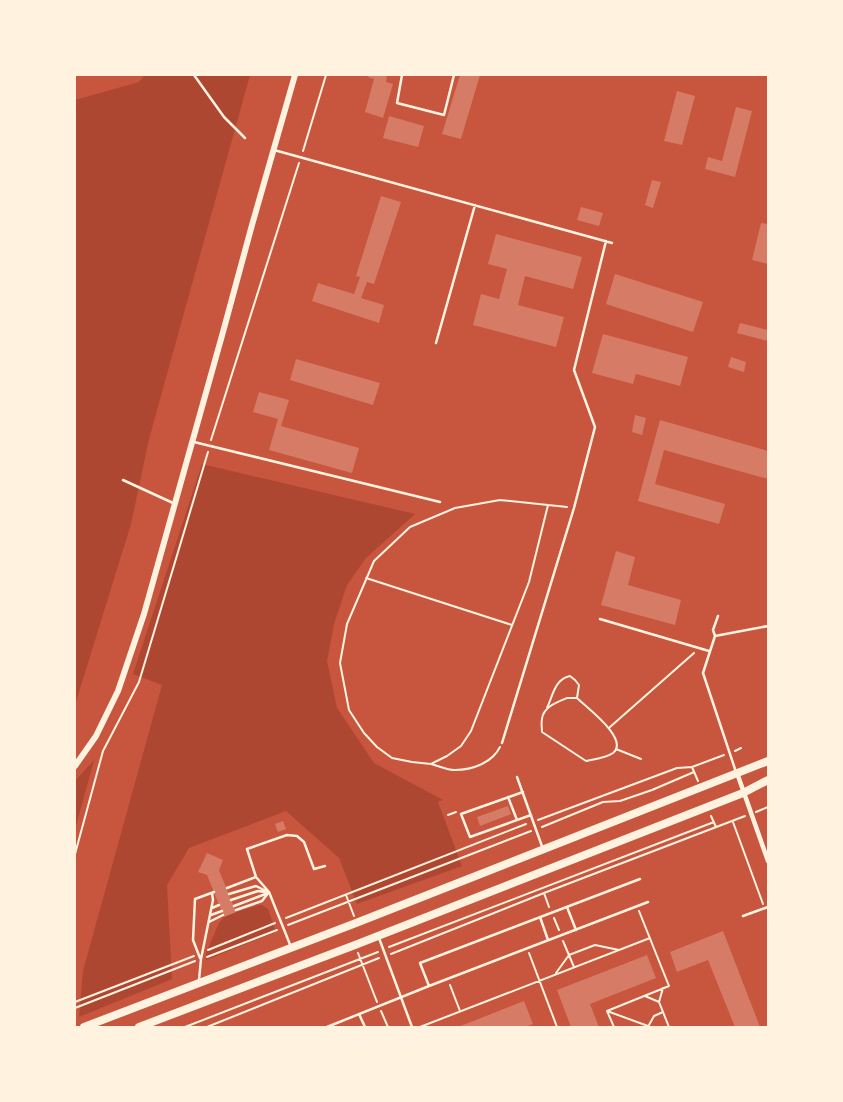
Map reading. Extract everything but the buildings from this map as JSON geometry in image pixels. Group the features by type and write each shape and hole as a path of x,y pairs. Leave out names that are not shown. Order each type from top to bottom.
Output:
{"highway":[{"path":"84,1027 356,923 768,761"},
{"path":"139,1027 744,793 768,780"}],"main road":[{"path":"75,766 96,736 118,691 144,614 295,75"}],"street":[{"path":"737,773 768,861"}],"lane":[{"path":"194,75 224,117 246,138"},
{"path":"402,75 397,102 444,115 454,75"},
{"path":"273,150 612,243"},
{"path":"436,343 475,205"},
{"path":"502,743 574,508 595,427 574,370 606,241"},
{"path":"192,441 440,502"},
{"path":"123,480 174,504"},
{"path":"718,616 714,630 715,636 703,673 737,773"},
{"path":"600,619 709,651"},
{"path":"715,636 768,626"},
{"path":"518,777 543,850"},
{"path":"523,792 461,814 470,837 531,815"},
{"path":"508,797 516,820"},
{"path":"291,948 269,892 256,877 247,849 287,835 297,836 304,842 314,869 325,866"},
{"path":"226,888 256,877"},
{"path":"428,986 420,963 640,879"},
{"path":"229,894 256,886 269,892"},
{"path":"231,900 258,891 269,892"},
{"path":"199,984 201,953 215,900 213,892 195,899 193,940 201,953"},
{"path":"234,906 269,892"},
{"path":"236,910 262,901 269,892"},
{"path":"327,1027 428,986 648,902"},
{"path":"212,908 219,905"},
{"path":"568,907 576,930"},
{"path":"744,916 766,908"},
{"path":"210,915 222,911"},
{"path":"209,922 224,916"},
{"path":"540,918 548,940"},
{"path":"378,936 412,1027"},
{"path":"359,1014 365,1027"}],"path":[{"path":"75,854 103,751 139,682 210,445 326,75"},
{"path":"502,743 497,753 482,765 455,770 392,758 377,747 364,733 349,710 340,663 347,624 374,561 410,527 455,508 500,500 574,508"},
{"path":"431,764 461,746 471,731 529,582 548,505"},
{"path":"366,578 513,626"},
{"path":"609,728 700,648"},
{"path":"547,708 567,698 577,698 609,728 617,741 616,749 613,753 602,758 586,761 542,732 542,717 559,682 564,677 570,676 576,680 579,685 577,698"},
{"path":"75,1002 533,822 677,768 692,767 741,748"},
{"path":"616,749 641,758"},
{"path":"692,767 700,787"},
{"path":"75,1008 536,830 603,802 620,801 694,772"},
{"path":"708,807 716,828"},
{"path":"207,1027 544,893 768,808"},
{"path":"186,1027 714,822"},
{"path":"733,822 766,908"},
{"path":"346,895 356,923"},
{"path":"607,1011 669,986 637,906"},
{"path":"420,1027 650,938"},
{"path":"355,945 388,1027"},
{"path":"555,975 569,955 595,945 620,950"},
{"path":"527,948 557,1027"},
{"path":"447,979 460,1011"},
{"path":"663,988 659,1002 669,1027"},
{"path":"645,996 659,1002"},
{"path":"607,1011 648,1026 654,1016 663,1012"},
{"path":"607,1011 614,1027"},
{"path":"219,1023 220,1027"}],"shaded area":[{"path":"145,75 250,75 149,439 131,524 75,705 75,100 139,82"},
{"path":"202,464 415,514 366,558 347,585 334,624 327,661 337,708 374,763 443,800 438,802 462,866 357,904 339,858 286,811 189,848 167,885 172,979 79,1017 83,971 162,685 133,674"},
{"path":"94,760 75,830 75,781"},
{"path":"259,905 268,909 276,932 206,960 206,953 219,923 224,917"}]}
